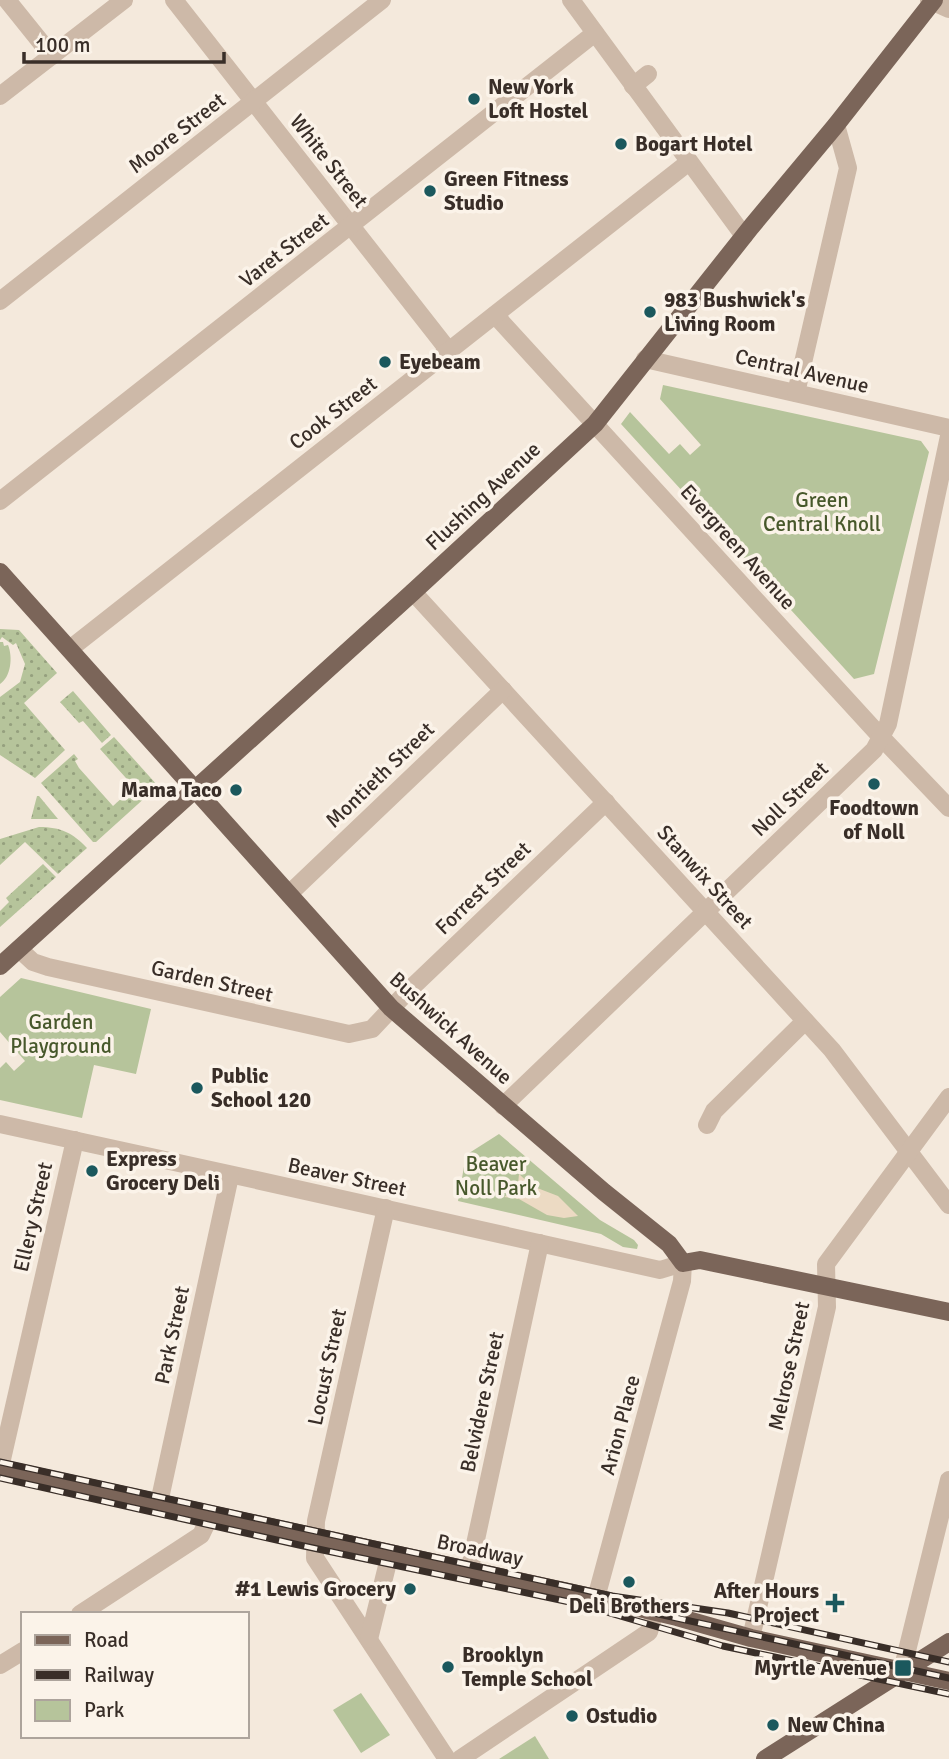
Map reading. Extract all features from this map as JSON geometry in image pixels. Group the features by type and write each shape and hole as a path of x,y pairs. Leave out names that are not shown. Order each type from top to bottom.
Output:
{"main road":[{"name":"Flushing Avenue","path":"0,966 595,424 744,236 936,3"},
{"name":"Bushwick Avenue","path":"0,572 71,648 391,1008 503,1106 669,1244 683,1263"},
{"path":"683,1263 700,1260 949,1312"},
{"name":"Broadway","path":"0,1468 596,1598 751,1638 949,1681"},
{"path":"765,1759 949,1642"}],"street":[{"path":"7,0 52,56"},
{"path":"0,96 124,0"},
{"name":"White Street","path":"174,0 449,351"},
{"name":"Moore Street","path":"0,301 382,0"},
{"path":"571,0 744,236"},
{"name":"Varet Street","path":"0,501 595,33"},
{"path":"633,86 648,74"},
{"path":"796,393 848,168 836,125"},
{"name":"Cook Street","path":"71,648 689,162"},
{"name":"Evergreen Avenue","path":"495,315 949,808"},
{"name":"Central Avenue","path":"645,359 949,428"},
{"name":"Noll Street","path":"503,1106 874,750 888,724 949,436"},
{"name":"Stanwix Street","path":"413,592 832,1050 949,1205"},
{"name":"Montieth Street","path":"289,894 503,690"},
{"name":"Forrest Street","path":"391,1008 606,802"},
{"name":"Garden Street","path":"19,949 33,962 48,967 348,1034 372,1029 391,1008"},
{"path":"707,1125 714,1111 806,1021"},
{"name":"Melrose Street","path":"751,1638 827,1307 826,1264 949,1097"},
{"name":"Beaver Street","path":"0,1125 660,1270 683,1263"},
{"name":"Ellery Street","path":"0,1468 75,1140"},
{"name":"Park Street","path":"159,1503 230,1176"},
{"name":"Locust Street","path":"386,1208 316,1521 315,1558 447,1759"},
{"name":"Belvidere Street","path":"469,1572 540,1242"},
{"name":"Arion Place","path":"596,1598 682,1281 683,1263"},
{"path":"902,1671 949,1480"},
{"path":"83,1612 201,1535 211,1514"},
{"path":"369,1639 390,1554"},
{"path":"460,1759 649,1632 655,1612"},
{"path":"0,1665 21,1652"}],"green space":[{"name":"Green Central Knoll","path":"663,385 921,441 929,452 874,674 854,679 621,424 630,412 669,454 680,444 690,455 701,445 660,399"},
{"path":"0,629 19,630 57,673 24,703 65,750 35,778 0,755 0,697 20,682 25,664 16,643 13,645 2,637 0,640"},
{"path":"0,642 3,642 4,646 8,645 11,661 7,677 0,684"},
{"path":"73,691 111,735 102,743 83,721 79,723 60,702"},
{"path":"114,737 158,786 93,842 41,783 74,754 79,768 113,806 134,787 100,749"},
{"path":"39,796 58,819 31,819"},
{"path":"39,827 66,832 87,848 58,874 25,842 0,865 0,839"},
{"path":"43,864 56,877 0,927 0,911 9,902 6,898"},
{"name":"Garden Playground","path":"21,978 151,1009 136,1074 94,1065 82,1118 0,1100 0,1068 6,1062 14,1071 25,1061 0,1032 0,997"},
{"name":"Beaver Noll Park","path":"499,1134 600,1220 634,1240 638,1245 637,1249 623,1247 601,1234 458,1201 466,1155"},
{"path":"361,1693 390,1735 361,1753 333,1710"},
{"path":"535,1736 549,1759 499,1759"}],"shaded area":[{"path":"519,1174 532,1186 558,1196 578,1216 564,1218 547,1215 519,1199 504,1197 514,1190 523,1190 518,1184"}],"railway":[{"path":"0,1462 612,1596 728,1613 949,1662"},
{"path":"0,1478 579,1604 723,1646 949,1694"},
{"path":"622,1606 949,1678"}],"place":[{"name":"New York Loft Hostel","path":"474,99"},
{"name":"Bogart Hotel","path":"621,144"},
{"name":"Green Fitness Studio","path":"430,191"},
{"name":"983 Bushwick's Living Room","path":"650,312"},
{"name":"Eyebeam","path":"385,362"},
{"name":"Foodtown of Noll","path":"874,784"},
{"name":"Mama Taco","path":"236,790"},
{"name":"Public School 120","path":"197,1088"},
{"name":"Express Grocery Deli","path":"92,1171"},
{"name":"Deli Brothers","path":"629,1582"},
{"name":"#1 Lewis Grocery","path":"410,1589"},
{"name":"After Hours Project","path":"835,1603"},
{"name":"Brooklyn Temple School","path":"448,1667"},
{"name":"Myrtle Avenue","path":"903,1668"},
{"name":"Ostudio","path":"572,1716"},
{"name":"New China","path":"773,1725"}]}
